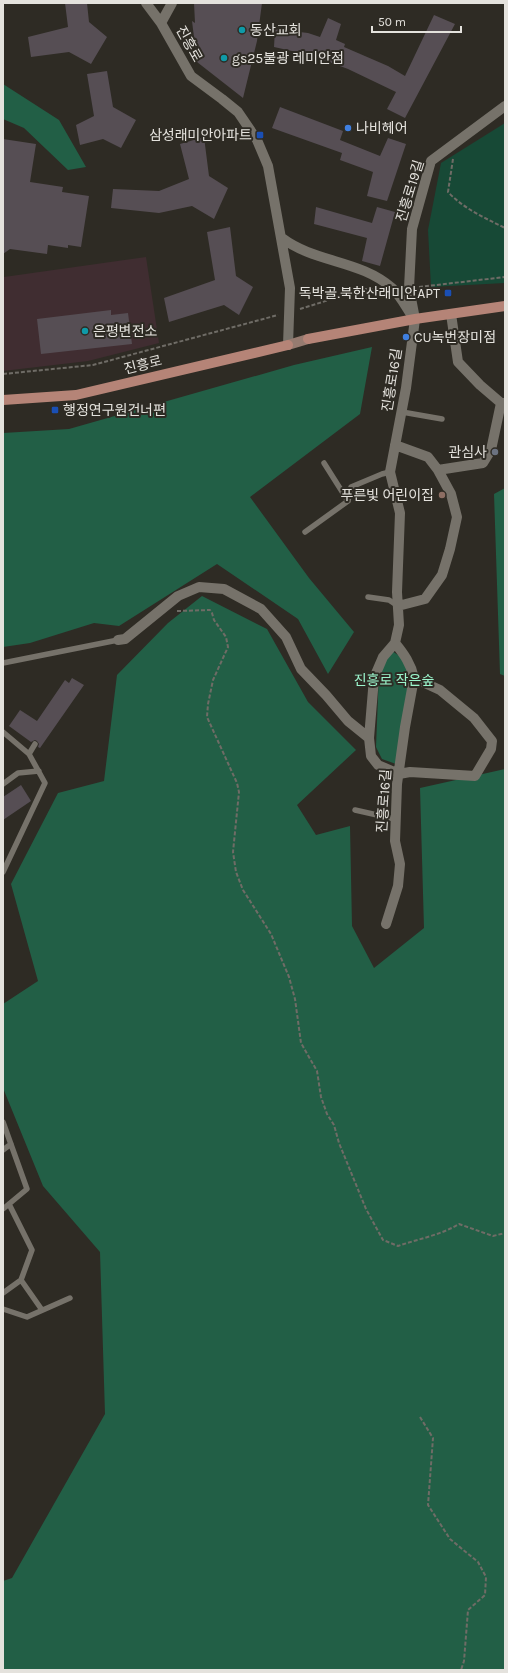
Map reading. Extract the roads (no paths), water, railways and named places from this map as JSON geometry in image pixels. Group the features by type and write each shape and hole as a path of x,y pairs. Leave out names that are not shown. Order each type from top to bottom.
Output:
{"main road":[{"name":"진흥로","path":"3,400 76,396 308,339 415,319 505,306"}],"street":[{"name":"진흥로","path":"146,3 161,23 190,76 238,112 257,140 268,166 290,288 288,345"},
{"path":"161,23 172,3"},
{"name":"진흥로19길","path":"415,319 409,288 412,229 431,161 505,106"},
{"path":"282,238 296,247 314,255 347,265 377,277 393,288 415,319"},
{"path":"438,470 483,462 491,450 503,403 480,385 458,362 451,314"},
{"name":"진흥로16길","path":"395,643 399,625 400,513 390,472 406,388 415,319"},
{"path":"395,445 428,457 438,470 451,494 457,517 450,549 442,574 425,599 398,606"},
{"path":"118,640 124,639 178,596 199,587 224,589 261,609 286,637 301,669 348,721 369,738"},
{"path":"395,643 404,654 412,668 414,678 440,690 474,718 492,741 491,749 475,776 410,772 399,774 378,765 371,756 369,738 374,678 383,658 395,643"},
{"name":"진흥로16길","path":"386,924 398,886 400,864 395,841 395,819 405,726 414,678"}],"lane":[{"path":"402,412 442,419"},
{"path":"324,463 348,501"},
{"path":"306,532 348,501 351,487 390,472"},
{"path":"368,597 389,600 398,606"},
{"path":"3,662 118,640"},
{"path":"3,732 29,754 40,771 45,783 3,872"},
{"path":"29,754 35,744"},
{"path":"3,784 18,773 40,771"},
{"path":"355,810 395,819"},
{"path":"3,1122 27,1190 3,1209"},
{"path":"3,1150 11,1144"},
{"path":"3,1293 21,1280 32,1250 9,1204"},
{"path":"21,1280 42,1310"},
{"path":"3,1309 27,1317 70,1298"}],"place":[{"name":"동산교회","path":"242,30"},
{"name":"gs25불광 레미안점","path":"224,58"},
{"name":"나비헤어","path":"348,128"},
{"name":"삼성래미안아파트","path":"260,135"},
{"name":"독박골.북한산래미안APT","path":"448,293"},
{"name":"은평변전소","path":"85,331"},
{"name":"CU녹번장미점","path":"406,337"},
{"name":"행정연구원건너편","path":"55,410"},
{"name":"관심사","path":"495,452"},
{"name":"푸른빛 어린이집","path":"442,495"}],"park label":[{"name":"진흥로 작은숲","path":"394,680"}]}
